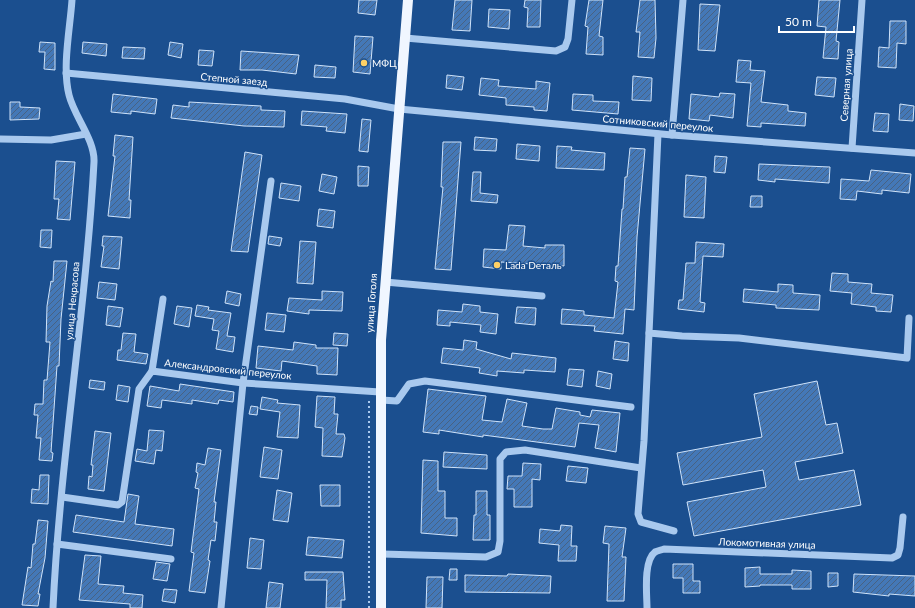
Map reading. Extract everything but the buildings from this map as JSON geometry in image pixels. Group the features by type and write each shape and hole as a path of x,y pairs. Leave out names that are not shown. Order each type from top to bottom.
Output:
{"main road":[{"name":"улица Гоголя","path":"381,608 381,340 408,0"}],"street":[{"name":"улица Некрасова","path":"53,608 57,544 84,282 94,159 86,134 69,96 66,73 72,0"},
{"path":"405,38 556,51 565,47 568,39 572,0"},
{"path":"672,135 683,0"},
{"name":"Северная улица","path":"852,148 862,0"},
{"name":"Степной заезд","path":"66,73 345,100 399,109"},
{"name":"Сотниковский переулок","path":"399,109 658,134 915,153"},
{"path":"0,139 52,140 86,134"},
{"path":"658,134 649,333 638,514 641,522 674,531"},
{"path":"222,608 243,383 271,181"},
{"path":"385,282 542,296"},
{"path":"152,371 163,299"},
{"path":"649,333 739,338 907,358 908,318"},
{"name":"Александровский переулок","path":"62,497 118,505 122,502 139,389 152,371 243,383 380,396 397,400 409,384 425,381 631,407"},
{"path":"382,554 486,557 498,552 500,541 500,459 506,452 524,450 641,468"},
{"name":"Локомотивная улица","path":"647,608 648,566 650,557 655,552 664,549 892,558 898,555 900,548 903,517"},
{"path":"57,544 171,559"}],"place":[{"name":"МФЦ","path":"364,63"},
{"name":"Lada Dеталь","path":"497,265"}]}
